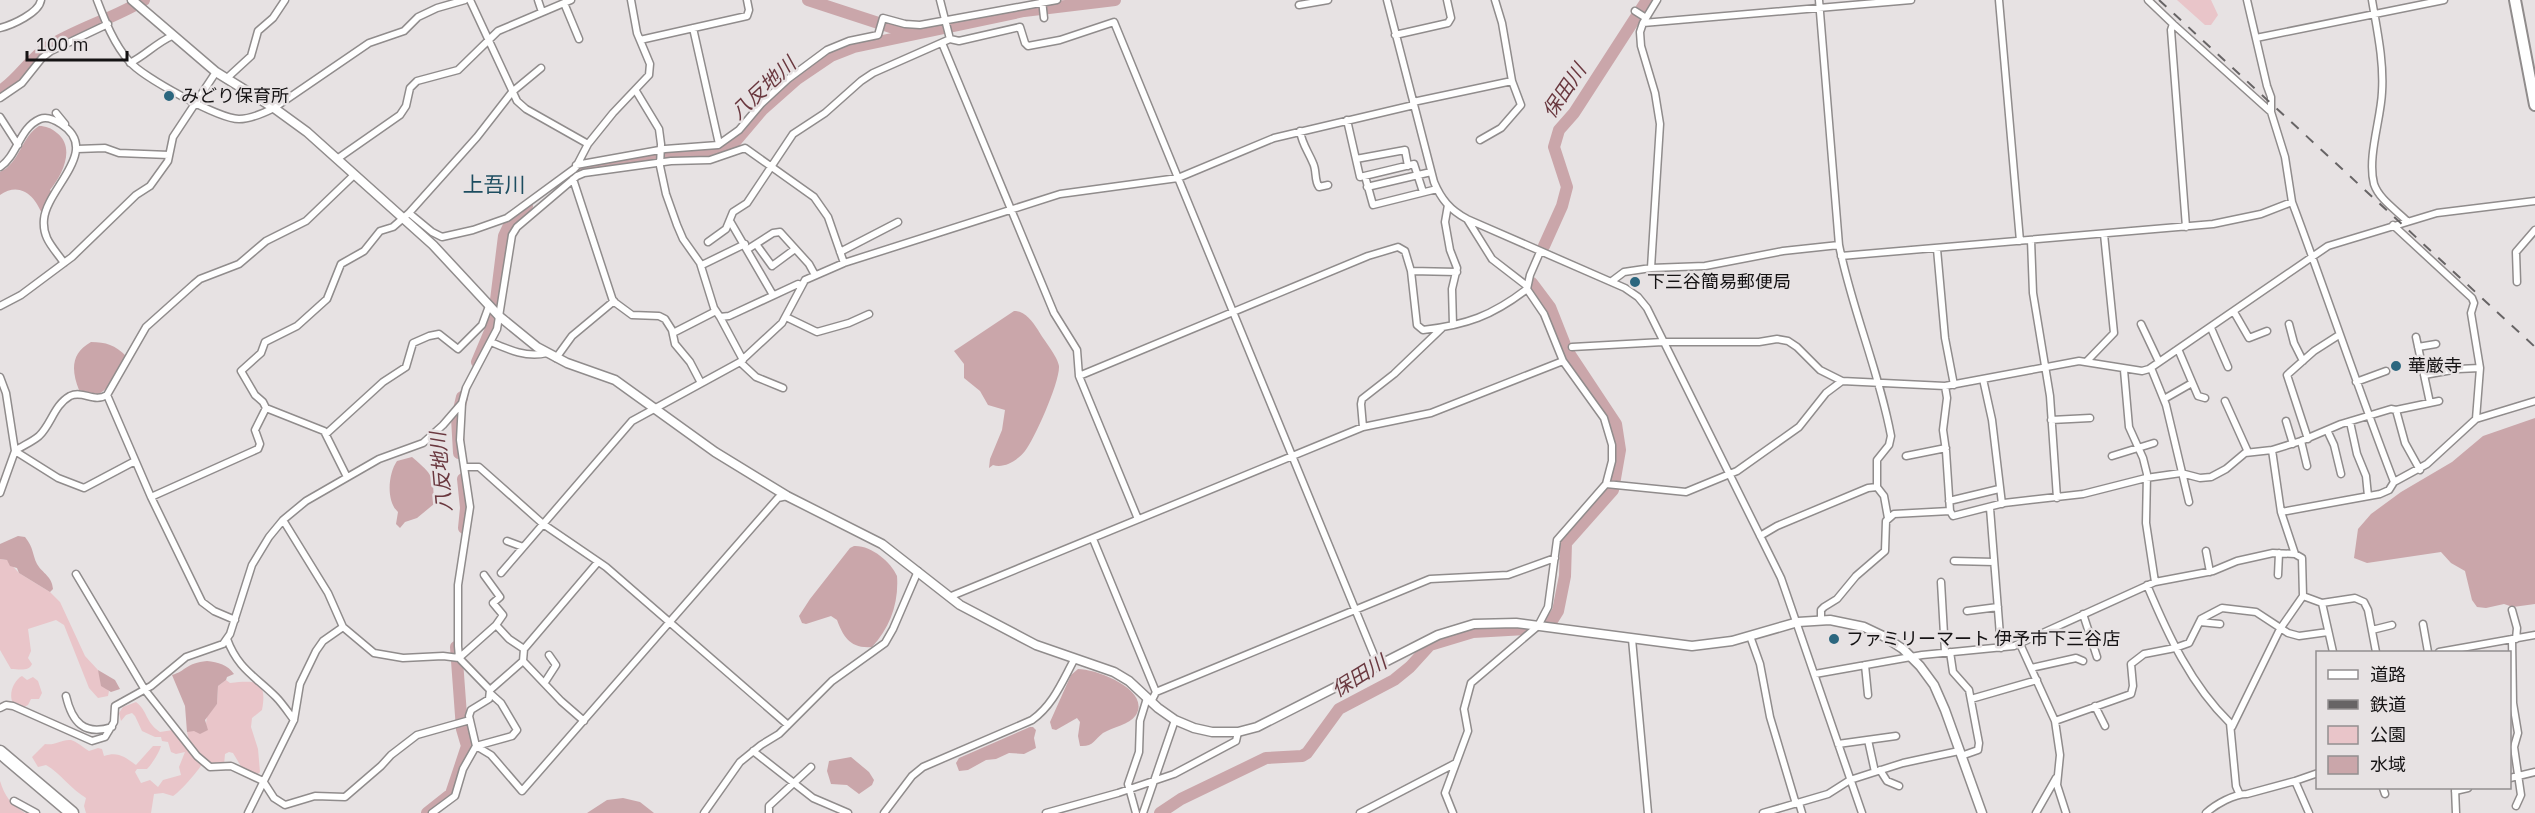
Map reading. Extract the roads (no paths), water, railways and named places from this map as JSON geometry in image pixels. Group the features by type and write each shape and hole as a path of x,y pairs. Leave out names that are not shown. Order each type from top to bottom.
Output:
{"highway":[{"path":"0,752 72,813"}],"main road":[{"path":"2515,0 2535,105"}],"street":[{"path":"0,28 38,9 41,0"},
{"path":"97,0 130,63 141,73 220,116 237,119 257,115 274,108 369,43 404,31 418,17 437,8 465,0"},
{"path":"132,0 216,72 274,108 307,132 354,176 406,215 442,237 473,230 507,218 575,167 661,149 719,144 739,130 780,86 827,50 849,41 878,35 884,18 905,24 920,25 1043,8 1057,0"},
{"path":"226,79 251,56 258,31 273,18 285,0"},
{"path":"470,0 517,101 526,110 588,144"},
{"path":"538,0 542,12"},
{"path":"566,186 588,144 613,113 646,80 651,69 640,40 631,0"},
{"path":"640,40 747,16 749,10 747,0"},
{"path":"940,0 949,37"},
{"path":"1299,5 1328,0"},
{"path":"1389,0 1395,35 1431,172 1437,189 1448,205 1467,219 1612,282 1633,293 1642,302 1781,578 1862,813"},
{"path":"1395,35 1448,23 1451,18 1447,0"},
{"path":"1480,140 1501,128 1521,105 1512,81 1502,23 1495,0"},
{"path":"1651,268 1659,124 1655,93 1641,46 1640,16 1657,0"},
{"path":"1819,0 1839,244 1880,382 1891,436 1889,445 1877,460 1877,487 1884,496 1888,518 1884,551 1856,576 1837,599 1821,610 1821,620"},
{"path":"1640,16 1819,8 1911,0"},
{"path":"1999,0 2020,241"},
{"path":"2148,0 2271,112"},
{"path":"2247,0 2266,86 2271,95 2271,112 2284,156 2292,202 2368,416 2394,482"},
{"path":"2372,0 2382,67 2382,94 2373,182 2378,193 2407,221"},
{"path":"2256,38 2444,0"},
{"path":"337,159 400,115 406,106 413,84 458,70 498,31 568,1 579,39"},
{"path":"0,98 22,83 42,58 51,51 106,21"},
{"path":"949,37 959,41 1020,27 1028,46 1060,40 1114,22 1378,665"},
{"path":"2173,24 2171,30 2186,227"},
{"path":"693,28 719,144"},
{"path":"130,63 172,36"},
{"path":"708,242 726,229 733,212 747,203 794,134 831,108 861,81 887,66 942,43 949,37"},
{"path":"942,43 1054,313 1077,350 1080,375 1138,519"},
{"path":"347,477 327,434 266,408 255,395 241,371 261,353 265,342 297,327 327,299 341,264 364,251 380,231 393,226 406,215 477,137 512,92 541,68"},
{"path":"0,306 21,295 64,263 136,195 150,186 165,166 173,136 216,72"},
{"path":"501,573 632,421 741,361 786,317 802,285 815,274 1060,194 1178,178 1274,138 1512,81"},
{"path":"636,91 658,129 666,194 680,233 702,265 716,311 741,361 756,377 783,388"},
{"path":"56,113 75,137 77,149 74,160 52,196 44,219 47,241 64,263"},
{"path":"0,117 18,145"},
{"path":"0,167 8,162 29,127 40,119 53,119 69,130"},
{"path":"1347,120 1360,177 1414,165 1423,192"},
{"path":"1300,131 1303,147 1314,165 1316,183 1319,188 1328,185"},
{"path":"77,149 105,148 119,153 169,156"},
{"path":"459,658 458,585 470,507 460,440 462,402 466,388 491,342 499,316 509,246 516,227 573,179 584,173 661,162 710,160 745,148 814,196 828,217 844,263"},
{"path":"1356,159 1405,150 1408,166"},
{"path":"1367,187 1431,172"},
{"path":"15,451 39,436 51,416 69,397 79,394 98,399 106,395 146,327 200,279 240,264 266,241 306,221 354,176"},
{"path":"1365,176 1373,205 1437,189"},
{"path":"573,179 614,302 632,315 662,317 673,333 675,344 690,362 701,383"},
{"path":"1572,347 1663,342 1759,342 1777,339 1788,341 1820,370 1842,381 1945,386 2087,361 2124,370 2142,371 2151,368 2211,328 2312,256 2344,239 2450,210 2505,206 2535,201"},
{"path":"1841,256 2186,227 2246,218 2292,202"},
{"path":"1448,205 1444,222 1457,272 1452,289 1453,325"},
{"path":"406,215 489,306 525,339 556,358 615,380 715,452 787,496 875,539 949,597 972,612 1036,645 1114,672 1129,681 1175,720 1203,730 1238,732 1266,723 1438,635 1462,627 1493,622 1704,646 1798,622 1821,620 1842,622 1873,631 1893,642 1911,656 1937,691 1982,813"},
{"path":"1453,813 1445,794 1468,731 1464,709 1471,683 1538,626 1548,607 1557,540 1606,484 1612,461 1610,433 1604,418 1563,361 1544,314 1527,287 1492,259 1467,219"},
{"path":"730,221 773,295"},
{"path":"840,252 898,222"},
{"path":"2392,225 2472,298 2474,303 2471,313 2480,368 2476,419"},
{"path":"2517,282 2516,252 2535,230"},
{"path":"702,265 756,244 777,231 783,235 815,274"},
{"path":"2087,361 2114,333 2104,234"},
{"path":"2031,240 2033,293 2045,367 2057,471 2057,498"},
{"path":"756,244 772,266 795,249"},
{"path":"1612,282 1624,272 1651,268 1705,266 1783,251 1839,244"},
{"path":"1080,375 1368,256 1398,247 1405,251 1411,271 1416,325 1423,330 1443,328 1481,318 1507,304 1527,287 1540,252"},
{"path":"1937,249 1946,338 1954,385"},
{"path":"1411,271 1457,272"},
{"path":"720,317 798,284 802,285"},
{"path":"556,358 572,336 614,302"},
{"path":"327,434 383,382 405,367 413,343 439,334 458,349 482,325 489,306"},
{"path":"673,333 716,311"},
{"path":"2234,312 2249,338 2267,331"},
{"path":"786,317 817,332 849,323 869,314"},
{"path":"2141,324 2159,362"},
{"path":"2289,324 2294,343 2303,361"},
{"path":"1364,427 1362,399 1394,374 1443,328"},
{"path":"2211,328 2228,367"},
{"path":"2307,466 2305,440 2287,375 2339,335"},
{"path":"2416,337 2430,403"},
{"path":"491,342 526,355 547,353"},
{"path":"2418,347 2436,344"},
{"path":"2178,349 2198,396 2205,398"},
{"path":"949,597 1364,427 1431,413 1563,361"},
{"path":"2151,368 2164,399 2189,502"},
{"path":"2424,375 2480,368"},
{"path":"2124,370 2129,426 2147,474 2145,523 2155,582"},
{"path":"2356,382 2386,371"},
{"path":"0,377 6,393 15,451 0,493"},
{"path":"1983,379 1992,420 2002,504"},
{"path":"1606,484 1686,492 1728,474 1785,439 1804,422 1826,393 1842,381"},
{"path":"2164,399 2193,383"},
{"path":"1945,386 1947,398 1942,423 1950,511 1953,516 2002,504 2057,498 2112,488 2146,478 2181,473 2200,478 2211,477 2248,452 2272,450 2293,444 2383,411 2439,401"},
{"path":"106,395 151,497 202,602 214,611 235,620"},
{"path":"2225,401 2248,452"},
{"path":"2281,512 2389,490 2394,482 2420,470 2476,419 2535,401"},
{"path":"0,708 6,705 13,706 92,741 105,737 112,727 115,706 145,690 186,657 218,646 227,639 252,564 283,520 306,501 347,477 388,455 423,444 462,402"},
{"path":"151,497 258,449 260,444 255,430 266,408"},
{"path":"2396,410 2405,443 2420,470"},
{"path":"2051,420 2090,417"},
{"path":"2286,421 2293,444"},
{"path":"2350,422 2357,454 2366,476 2368,496"},
{"path":"2327,430 2334,445 2341,474"},
{"path":"2112,456 2154,443"},
{"path":"1906,456 1946,448"},
{"path":"2272,450 2281,512 2295,554"},
{"path":"15,451 58,478 84,488 135,461"},
{"path":"465,467 479,467 543,524 598,562 788,725"},
{"path":"1760,536 1777,526 1827,505 1868,488 1877,487"},
{"path":"1949,501 2000,489"},
{"path":"476,746 491,755 522,791 778,498 787,496"},
{"path":"1990,508 2001,648"},
{"path":"1888,518 1894,514 1950,511"},
{"path":"283,520 328,593 343,627 374,653 380,655 403,658 443,656 459,658 501,703 517,730 512,736 476,746"},
{"path":"1093,539 1156,692"},
{"path":"507,541 523,547"},
{"path":"2206,551 2210,572"},
{"path":"2278,575 2279,553"},
{"path":"1815,674 1911,656 2001,648 2020,644 2155,582 2210,572 2237,561 2279,553 2295,554 2302,558 2303,596 2280,629 2232,727 2236,786 2239,794"},
{"path":"1136,813 1128,790 1129,776 1139,752 1140,721 1149,700 1156,692 1430,579 1508,576 1555,558"},
{"path":"1954,561 1994,562"},
{"path":"432,813 455,796 463,769 476,746 470,720 471,710 489,699 491,692 523,661 524,649 598,562"},
{"path":"704,813 740,762 779,734 832,681 885,643 894,629 918,571"},
{"path":"76,574 145,690 205,765 231,766 263,781 274,798 285,805 315,796 345,797 417,735 470,720"},
{"path":"459,658 496,625 503,615 494,603 500,597 484,575"},
{"path":"1763,813 1828,794 1850,780 1903,763 1979,748 1971,699 1966,685 1955,677 1948,652 1941,582"},
{"path":"2147,585 2175,648 2211,704 2232,727"},
{"path":"2303,596 2322,603 2360,599 2367,606 2376,651"},
{"path":"2322,603 2333,651"},
{"path":"1967,612 1998,607"},
{"path":"2055,721 2131,694 2133,686 2131,664 2134,660 2147,653 2189,643 2203,617 2224,608 2256,612 2280,629 2300,636 2328,632"},
{"path":"2512,610 2517,628 2514,639 2513,703 2518,733 2514,747 2521,795 2516,806"},
{"path":"2083,614 2097,657"},
{"path":"2200,622 2220,624"},
{"path":"2423,624 2428,651"},
{"path":"496,625 509,639 524,649"},
{"path":"2372,630 2392,625"},
{"path":"248,813 294,720 300,684 319,645 343,627"},
{"path":"2448,651 2535,635"},
{"path":"1750,636 1762,672 1770,717 1802,813"},
{"path":"227,639 244,669 275,696 294,720"},
{"path":"1632,639 1648,813"},
{"path":"2020,644 2055,721 2060,755 2056,777 2036,813"},
{"path":"544,682 556,664 549,655"},
{"path":"2031,668 2076,658 2083,661"},
{"path":"884,813 912,776 923,767 1032,720 1043,712 1050,705 1074,660"},
{"path":"523,661 561,701 584,721"},
{"path":"1865,665 1868,695"},
{"path":"1971,699 2037,680"},
{"path":"66,696 73,718 85,727 99,730 112,727"},
{"path":"2095,706 2106,726"},
{"path":"1143,813 1175,720"},
{"path":"1046,813 1128,790 1183,770 1236,741 1238,732"},
{"path":"1838,744 1896,736"},
{"path":"1868,740 1877,771 1887,781 1899,786"},
{"path":"753,751 813,798 848,813"},
{"path":"1360,813 1456,763"},
{"path":"769,813 769,806 811,767"},
{"path":"2511,778 2535,772"},
{"path":"2206,813 2216,805 2239,794 2247,794 2295,781 2316,773"},
{"path":"2056,777 2066,813"},
{"path":"2295,781 2309,813"},
{"path":"2455,789 2456,813"},
{"path":"14,801 36,813"}],"water":[{"path":"39,126 44,126 57,133 66,146 65,162 50,190 52,192 42,214 35,201 26,192 14,190 0,195 0,172 12,163 28,137"},
{"path":"1014,311 1025,315 1036,327 1056,358 1059,366 1058,374 1046,410 1025,451 1011,463 1002,466 993,465 989,468 990,459 1002,430 1005,410 988,405 980,391 964,378 964,364 954,351"},
{"path":"91,342 110,345 126,356 110,384 97,394 79,390 74,369 76,357 84,346"},
{"path":"2535,418 2535,604 2513,607 2504,604 2486,608 2477,607 2472,600 2465,571 2451,563 2441,552 2367,563 2354,558 2358,529 2371,514 2401,492 2452,462 2483,436"},
{"path":"412,457 425,468 431,477 434,504 417,518 405,522 400,528 396,524 398,512 390,494 390,480 397,461"},
{"path":"18,536 25,537 28,541 37,564 51,581 53,589 50,592 19,573 17,568 10,566 7,560 0,559 0,544"},
{"path":"854,546 867,548 880,555 897,576 895,605 892,614 884,632 872,647 853,644 845,636 837,620 831,616 806,624 802,623 799,616 850,548"},
{"path":"207,661 229,668 234,674 218,686 217,704 205,720 208,730 200,734 194,731 187,732 185,706 172,675 195,663"},
{"path":"1078,669 1109,677 1120,683 1136,697 1139,706 1136,715 1129,721 1103,733 1091,744 1084,746 1080,746 1078,736 1080,722 1077,718 1056,730 1052,729 1050,722 1071,675"},
{"path":"98,670 115,680 120,689 111,692 101,686"},
{"path":"1030,727 1036,730 1034,738 1036,748 1024,754 1009,753 996,759 986,760 968,770 959,771 956,763 959,758"},
{"path":"851,757 869,772 874,780 872,785 859,794 847,785 831,784 827,771 829,761"},
{"path":"623,798 640,802 654,813 587,813 607,800"}],"waterway":[{"path":"0,91 48,47 144,0"},
{"path":"808,0 909,33"},
{"name":"八反地川","path":"579,169 649,155 721,150 734,143 762,110 797,79 831,56 854,47 1024,11 1115,0"},
{"name":"保田川","path":"1544,246 1562,206 1567,187 1554,147 1559,130 1574,113 1647,0"},
{"name":"八反地川","path":"477,362 493,324 504,236 511,221 527,206"},
{"name":"保田川","path":"1532,283 1550,307 1567,350 1616,424 1620,450 1613,490 1566,543 1565,576 1558,611 1553,619 1545,623"},
{"name":"八反地川","path":"459,453 457,418 462,397"},
{"name":"八反地川","path":"463,479 466,508 464,528"},
{"name":"保田川","path":"1160,813 1181,799 1266,758 1302,756 1307,753 1339,709 1394,680 1410,667 1430,645 1473,632 1528,629"},
{"name":"八反地川","path":"427,813 451,794 467,746 462,729 456,647"}],"railway":[{"path":"2159,0 2535,347"}],"place":[{"name":"みどり保育所","path":"169,96"},
{"name":"下三谷簡易郵便局","path":"1635,282"},
{"name":"華厳寺","path":"2396,366"},
{"name":"ファミリーマート 伊予市下三谷店","path":"1834,639"}],"district":[{"name":"上吾川","path":"494,185"}]}
